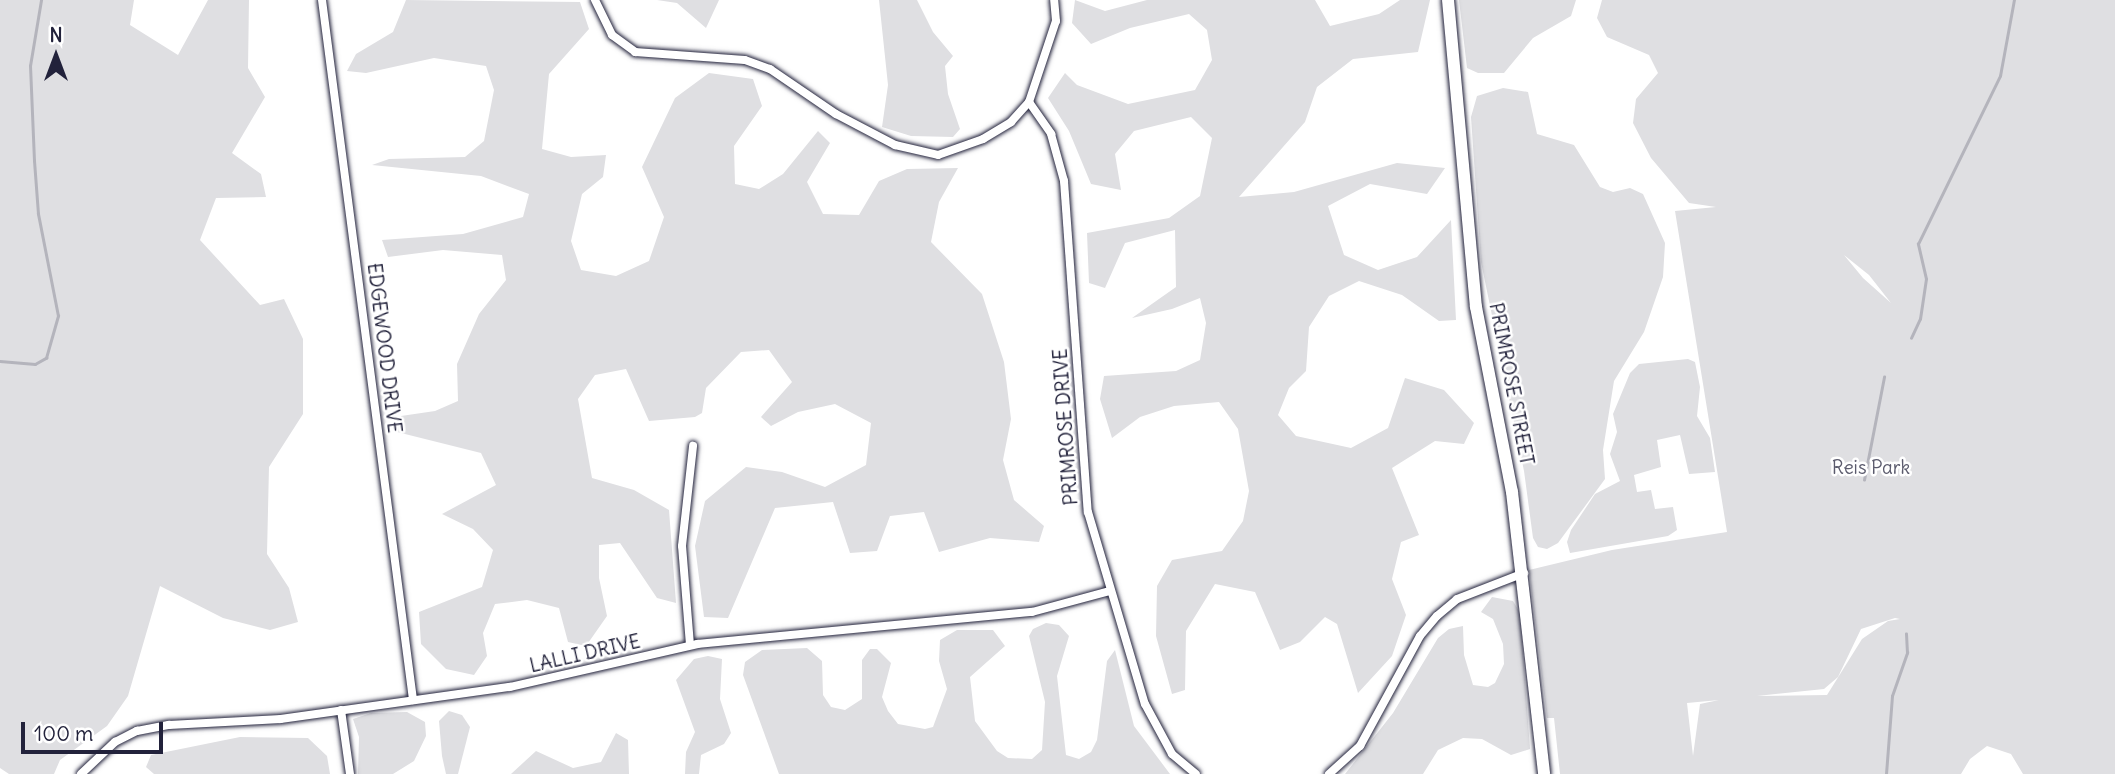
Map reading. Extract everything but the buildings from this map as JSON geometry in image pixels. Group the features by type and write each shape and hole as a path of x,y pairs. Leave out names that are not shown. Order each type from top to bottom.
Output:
{"main road":[{"name":"PRIMROSE STREET","path":"1448,0 1476,307 1524,573 1544,774"}],"street":[{"name":"EDGEWOOD DRIVE","path":"322,0 413,700"},
{"path":"595,0 612,35 635,52 745,60 770,69 895,145 938,155 962,149 1010,122 1029,102 1056,21 1054,0"},
{"name":"PRIMROSE DRIVE","path":"1029,102 1051,134 1064,181 1088,512 1110,591 1151,716 1172,754 1196,774"},
{"path":"690,645 682,546 693,446"},
{"path":"1329,774 1360,746 1420,636 1437,616 1457,599 1524,573"},
{"name":"LALLI DRIVE","path":"81,774 115,742 136,731 341,710 562,677 690,645 1032,612 1110,591"},
{"path":"341,710 350,774"}],"green space":[{"path":"0,0 134,0 130,25 178,55 208,0 249,0 248,68 265,97 232,153 261,174 266,197 216,198 200,240 260,305 284,299 303,339 303,414 269,467 267,554 289,588 298,622 270,630 223,618 160,586 128,696 107,726 60,760 54,774 9,774 0,768"},
{"path":"406,0 580,2 589,29 549,74 542,149 571,157 606,155 603,177 582,194 571,241 581,270 616,276 649,261 664,217 642,167 675,98 709,73 753,79 762,106 734,146 735,184 759,189 783,174 818,131 830,143 807,182 823,214 859,215 879,181 907,169 958,168 939,202 931,242 982,294 1004,362 1011,419 1003,460 1014,500 1044,526 1039,542 990,538 939,552 924,512 890,516 877,551 850,553 833,502 775,508 728,618 704,617 695,546 705,501 746,467 782,472 825,487 866,465 871,423 835,404 798,412 771,426 761,417 792,382 769,350 741,352 706,388 702,413 695,417 649,421 626,369 595,375 578,399 592,478 634,490 669,510 676,603 657,598 620,543 599,545 599,578 607,616 586,646 568,642 559,608 527,600 495,604 483,633 487,656 474,675 446,669 421,644 419,612 482,587 493,550 473,529 442,514 496,485 481,453 397,432 401,416 435,411 458,401 457,364 479,314 506,280 502,255 443,250 388,257 382,240 463,234 523,217 529,194 481,176 372,165 389,159 465,157 484,141 494,90 486,66 434,58 366,73 347,71 356,54 393,32"},
{"path":"657,0 719,0 706,28 677,3"},
{"path":"879,0 917,0 933,32 953,56 945,66 948,94 960,129 953,137 911,136 882,127 888,85"},
{"path":"1075,0 1105,11 1147,0 1315,0 1330,26 1379,14 1400,0 1430,0 1418,52 1353,59 1317,87 1305,122 1239,197 1294,192 1397,163 1445,168 1427,194 1370,184 1328,206 1344,255 1378,270 1417,257 1451,220 1456,320 1439,321 1402,295 1359,281 1329,296 1309,327 1306,371 1289,388 1278,415 1296,436 1351,448 1388,428 1405,378 1444,390 1474,423 1464,444 1435,441 1392,468 1419,535 1401,542 1392,579 1406,615 1392,656 1358,693 1337,624 1325,617 1300,642 1280,650 1255,592 1215,584 1186,631 1185,690 1172,694 1156,636 1157,586 1172,560 1222,551 1243,521 1249,491 1238,429 1219,402 1174,406 1140,417 1112,438 1100,399 1104,376 1176,371 1200,360 1206,323 1200,298 1172,309 1132,318 1176,287 1175,230 1125,243 1105,288 1089,283 1087,233 1169,218 1200,196 1212,138 1191,117 1134,131 1115,154 1121,190 1091,184 1069,131 1048,98 1065,73 1077,85 1128,104 1195,90 1212,60 1207,30 1189,14 1130,28 1091,44 1072,23"},
{"path":"1459,0 1576,0 1571,16 1533,38 1504,73 1478,73 1467,68"},
{"name":"Reis Park","path":"1602,0 2115,0 2115,774 2023,774 2011,754 1987,746 1970,759 1961,774 1560,774 1554,718 1547,718 1529,570 1612,550 1727,532 1675,211 1716,207 1689,203 1651,158 1633,123 1636,99 1658,73 1649,55 1607,37 1597,18","holes":["1844,255 1869,275 1891,303 1863,278","1895,618 1900,619 1888,621 1862,639 1827,695 1757,696 1824,689 1838,677 1861,629","1719,700 1700,704 1693,756 1687,703"]},
{"path":"1503,88 1528,92 1537,134 1574,145 1600,187 1613,192 1630,188 1643,194 1665,243 1663,277 1644,332 1614,381 1603,450 1605,479 1558,543 1547,549 1538,547 1533,538 1524,471 1481,262 1471,117 1477,96"},
{"path":"1688,359 1695,362 1700,387 1697,416 1710,438 1715,472 1689,474 1680,435 1657,440 1661,467 1634,475 1637,492 1651,490 1655,509 1673,507 1677,530 1668,536 1570,553 1567,542 1571,530 1595,494 1620,481 1610,454 1617,432 1613,414 1630,373 1639,364"},
{"path":"1492,597 1513,601 1520,613 1530,749 1511,755 1482,739 1463,738 1438,750 1423,774 1345,774 1393,713 1438,638 1449,629 1463,626 1464,655 1473,685 1488,687 1495,683 1504,664 1503,644 1493,619 1481,612"},
{"path":"1046,623 1059,625 1069,636 1057,676 1066,755 1079,759 1091,752 1097,740 1107,661 1115,650 1134,726 1170,774 779,774 743,675 745,662 762,650 807,648 822,661 823,695 831,707 845,710 862,699 862,660 870,649 877,649 891,663 882,697 888,711 898,724 925,729 933,727 947,689 939,661 940,640 957,630 993,630 1005,646 970,677 975,721 997,751 1008,758 1032,759 1042,750 1045,702 1029,636 1033,629"},
{"path":"708,656 722,659 720,699 731,733 724,744 701,755 699,774 685,774 686,752 695,732 676,680 694,659"},
{"path":"449,711 462,715 470,727 458,774 446,774 442,756 439,721"},
{"path":"407,712 425,722 426,736 414,761 393,774 358,774 359,737 353,719 371,713"},
{"path":"616,733 628,740 629,774 511,774 536,751 573,768 601,762"},
{"path":"240,737 308,738 327,756 330,774 154,774 146,767 151,755"}],"waterway":[{"path":"0,361 35,364 46,358 58,316 38,214 34,161 30,66 41,0"},
{"path":"1911,338 1920,319 1926,279 1918,244 2000,76 2014,0"},
{"path":"1864,480 1884,377"},
{"path":"1886,774 1892,696 1907,653 1906,634"}]}
